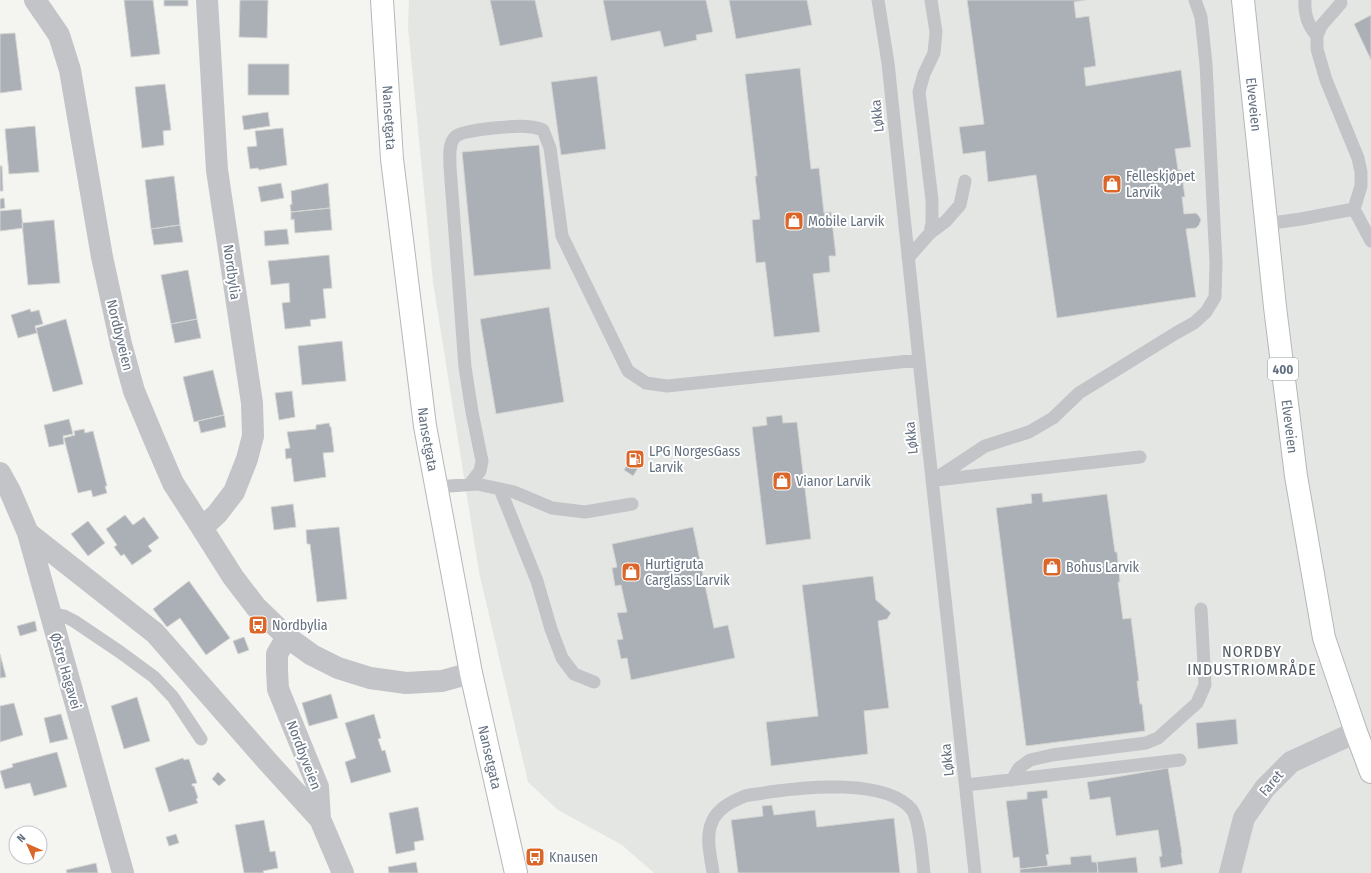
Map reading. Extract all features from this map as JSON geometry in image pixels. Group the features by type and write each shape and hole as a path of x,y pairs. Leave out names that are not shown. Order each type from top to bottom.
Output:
{"main road":[{"name":"Nansetgata","path":"382,0 392,158 425,426 470,673 516,873"},
{"name":"Elveveien","path":"1243,0 1276,315 1296,476 1324,638 1371,772"}],"street":[{"name":"Nordbyveien","path":"35,0 59,35 70,70 102,257 121,344 134,391 174,483 233,577 256,607 287,637 312,656 338,668 370,678 406,683 442,681 470,673"},
{"name":"Nordbylia","path":"202,528 217,514 234,492 247,458 253,436 252,403 217,170 207,0"},
{"name":"Østre Hagavei","path":"0,473 10,491 28,533 123,873"},
{"path":"28,533 155,634 320,820"},
{"name":"Nordbyveien","path":"287,637 278,654 278,689 318,787 320,820 343,873"},
{"name":"Faret","path":"1230,873 1244,818 1265,788 1290,762 1356,732"}],"lane":[{"name":"Løkka","path":"878,0 888,62 975,873"},
{"path":"930,233 932,222 932,200 920,92 924,74 934,53 936,32 931,0"},
{"path":"932,481 985,446 1029,432 1053,418 1080,393 1194,323 1206,312 1215,297 1216,263 1206,64 1201,17 1195,0"},
{"path":"1305,0 1306,19 1311,29 1317,36"},
{"path":"1340,3 1321,26 1317,36 1318,49 1326,80 1358,158 1361,172 1361,186 1354,209 1371,241"},
{"path":"470,484 480,471 482,460 472,412 465,367 450,167 450,147 455,137 465,132 486,129 532,127 543,130 550,148 562,236 628,371 646,383 667,386 919,360"},
{"path":"908,258 930,233 946,222 960,205 966,181"},
{"path":"1266,224 1354,209"},
{"path":"932,481 1140,458"},
{"path":"436,486 477,484 514,492 552,508 585,512 632,504"},
{"path":"500,489 537,581 551,629 562,658 574,674 594,682"},
{"path":"1012,780 1019,768 1030,760 1052,755 1146,743 1158,738 1184,716 1197,703 1205,685 1200,609"},
{"path":"50,614 64,616 74,621 154,677 173,697 201,739"},
{"path":"966,785 1180,760"},
{"path":"713,873 708,835 712,821 723,808 745,796 790,789 852,787 879,791 902,801 913,811 918,828 924,873"}],"shaded area":[{"name":"NORDBY INDUSTRIOMRÅDE","path":"409,0 1371,0 1371,873 654,873 622,845 558,810 528,782 479,572 433,282 408,27"}],"building":[{"path":"124,0 153,0 160,54 131,57"},
{"path":"164,0 188,0 188,6 164,6"},
{"path":"240,0 268,0 267,38 239,37"},
{"path":"490,0 535,0 543,37 500,46"},
{"path":"603,0 706,0 713,32 696,35 697,40 664,47 660,31 611,41"},
{"path":"729,0 807,0 812,25 736,39"},
{"path":"967,0 1086,0 1074,2 1076,18 1089,16 1096,66 1084,68 1086,86 1181,70 1191,147 1175,149 1178,170 1181,170 1185,197 1182,197 1184,214 1196,213 1201,220 1196,228 1186,229 1196,297 1057,318 1036,175 988,182 985,151 963,154 959,127 984,124"},
{"path":"1371,15 1371,60 1354,24"},
{"path":"15,33 22,90 0,93 0,34"},
{"path":"248,64 289,64 289,95 248,95"},
{"path":"800,68 811,169 819,168 824,213 831,212 836,256 829,256 830,272 813,274 820,332 774,337 765,262 756,263 752,220 760,219 755,176 757,176 745,74"},
{"path":"597,76 606,149 561,155 551,82"},
{"path":"165,84 171,130 163,131 164,145 142,148 135,87"},
{"path":"268,112 270,126 244,130 242,116"},
{"path":"35,126 39,172 9,174 5,129"},
{"path":"283,128 287,165 259,170 258,168 250,169 247,147 257,146 255,131"},
{"path":"539,145 551,269 474,276 462,152"},
{"path":"0,166 2,166 3,191 0,191"},
{"path":"174,176 180,225 151,229 145,180"},
{"path":"281,183 284,198 261,202 258,187"},
{"path":"328,183 330,208 291,212 291,191"},
{"path":"4,198 5,208 0,209 0,199"},
{"path":"330,208 332,230 295,233 294,219 291,220 291,212"},
{"path":"21,209 23,228 0,231 0,211"},
{"path":"54,220 60,283 28,285 22,223"},
{"path":"180,225 183,242 154,245 151,229"},
{"path":"287,229 289,244 265,246 264,231"},
{"path":"329,255 332,288 323,289 326,318 310,320 311,326 285,329 282,303 290,302 289,283 271,285 268,261"},
{"path":"188,270 197,319 171,324 161,275"},
{"path":"549,307 564,402 496,414 480,319"},
{"path":"30,309 31,312 39,310 43,324 35,326 37,333 18,338 11,315"},
{"path":"66,319 83,384 53,392 36,328"},
{"path":"197,319 201,338 175,343 171,324"},
{"path":"342,341 346,381 302,385 298,346"},
{"path":"213,370 224,415 194,422 183,377"},
{"path":"292,391 295,417 279,420 275,393"},
{"path":"224,415 226,427 201,433 198,421"},
{"path":"782,415 783,423 797,422 811,539 766,545 752,427 767,425 766,417"},
{"path":"69,419 73,434 63,436 64,444 49,447 44,425"},
{"path":"329,423 331,427 334,452 323,453 326,477 294,482 291,458 286,459 285,449 290,448 287,432 316,429 316,425"},
{"path":"84,429 85,433 93,431 107,486 105,486 107,493 93,497 91,490 78,493 64,438 75,435 74,431"},
{"path":"631,459 640,465 633,476 624,470"},
{"path":"1042,493 1043,502 1107,494 1115,552 1117,552 1120,582 1118,582 1123,619 1131,618 1139,681 1137,681 1140,704 1142,704 1145,731 1026,746 996,508 1032,503 1031,494"},
{"path":"293,504 296,527 274,530 271,507"},
{"path":"125,515 133,525 144,517 159,538 148,546 152,551 132,565 124,554 121,556 114,547 117,545 106,529"},
{"path":"88,521 105,543 88,556 71,534"},
{"path":"339,527 347,599 317,602 310,544 307,544 306,530"},
{"path":"693,527 714,628 728,625 735,658 631,680 627,658 621,659 617,640 623,639 617,613 627,612 621,585 615,586 612,568 617,567 612,544"},
{"path":"873,576 876,600 891,613 887,619 878,621 889,708 864,711 868,754 771,766 766,722 818,716 802,585"},
{"path":"189,581 230,638 206,655 180,618 167,627 153,609"},
{"path":"35,621 37,631 20,636 17,626"},
{"path":"244,637 249,650 238,654 233,641"},
{"path":"0,654 6,677 0,678"},
{"path":"331,694 338,718 309,726 302,703"},
{"path":"137,697 150,741 124,749 111,706"},
{"path":"14,703 23,735 0,742 0,706"},
{"path":"61,714 68,739 50,743 44,718"},
{"path":"374,714 381,738 378,739 382,751 385,750 391,772 351,783 345,762 356,758 345,723"},
{"path":"1236,719 1238,744 1198,749 1196,723"},
{"path":"57,752 67,787 34,796 30,783 5,789 0,771 13,767 12,764"},
{"path":"183,758 184,760 189,759 197,783 192,784 192,786 194,786 198,803 169,812 155,768"},
{"path":"1168,768 1183,864 1161,868 1159,857 1162,856 1158,830 1116,836 1110,797 1090,800 1087,782"},
{"path":"218,772 226,780 219,786 212,779"},
{"path":"1047,790 1048,798 1042,799 1049,854 1046,855 1048,866 1020,869 1019,857 1013,858 1006,801 1027,799 1027,792"},
{"path":"772,805 774,815 815,810 817,827 894,818 900,873 738,873 731,820 763,816 762,806"},
{"path":"418,807 424,840 414,842 415,850 396,854 389,813"},
{"path":"264,820 270,852 275,851 278,868 263,871 264,873 244,873 235,825"},
{"path":"176,834 179,843 169,846 166,837"},
{"path":"1091,855 1092,862 1097,862 1098,873 1020,873 1020,869 1071,864 1070,857"},
{"path":"1136,857 1138,873 1098,873 1097,862"},
{"path":"416,862 418,873 389,873 388,867"},
{"path":"96,863 98,873 67,873 66,870"}],"place":[{"name":"Felleskjøpet Larvik","path":"1112,184"},
{"name":"Mobile Larvik","path":"794,221"},
{"name":"LPG NorgesGass Larvik","path":"635,459"},
{"name":"Vianor Larvik","path":"782,481"},
{"name":"Bohus Larvik","path":"1052,567"},
{"name":"Hurtigruta Carglass Larvik","path":"631,572"},
{"name":"Nordbylia","path":"258,625"},
{"name":"Knausen","path":"535,857"}],"district":[{"name":"NORDBY INDUSTRIOMRÅDE","path":"1252,660"}]}
